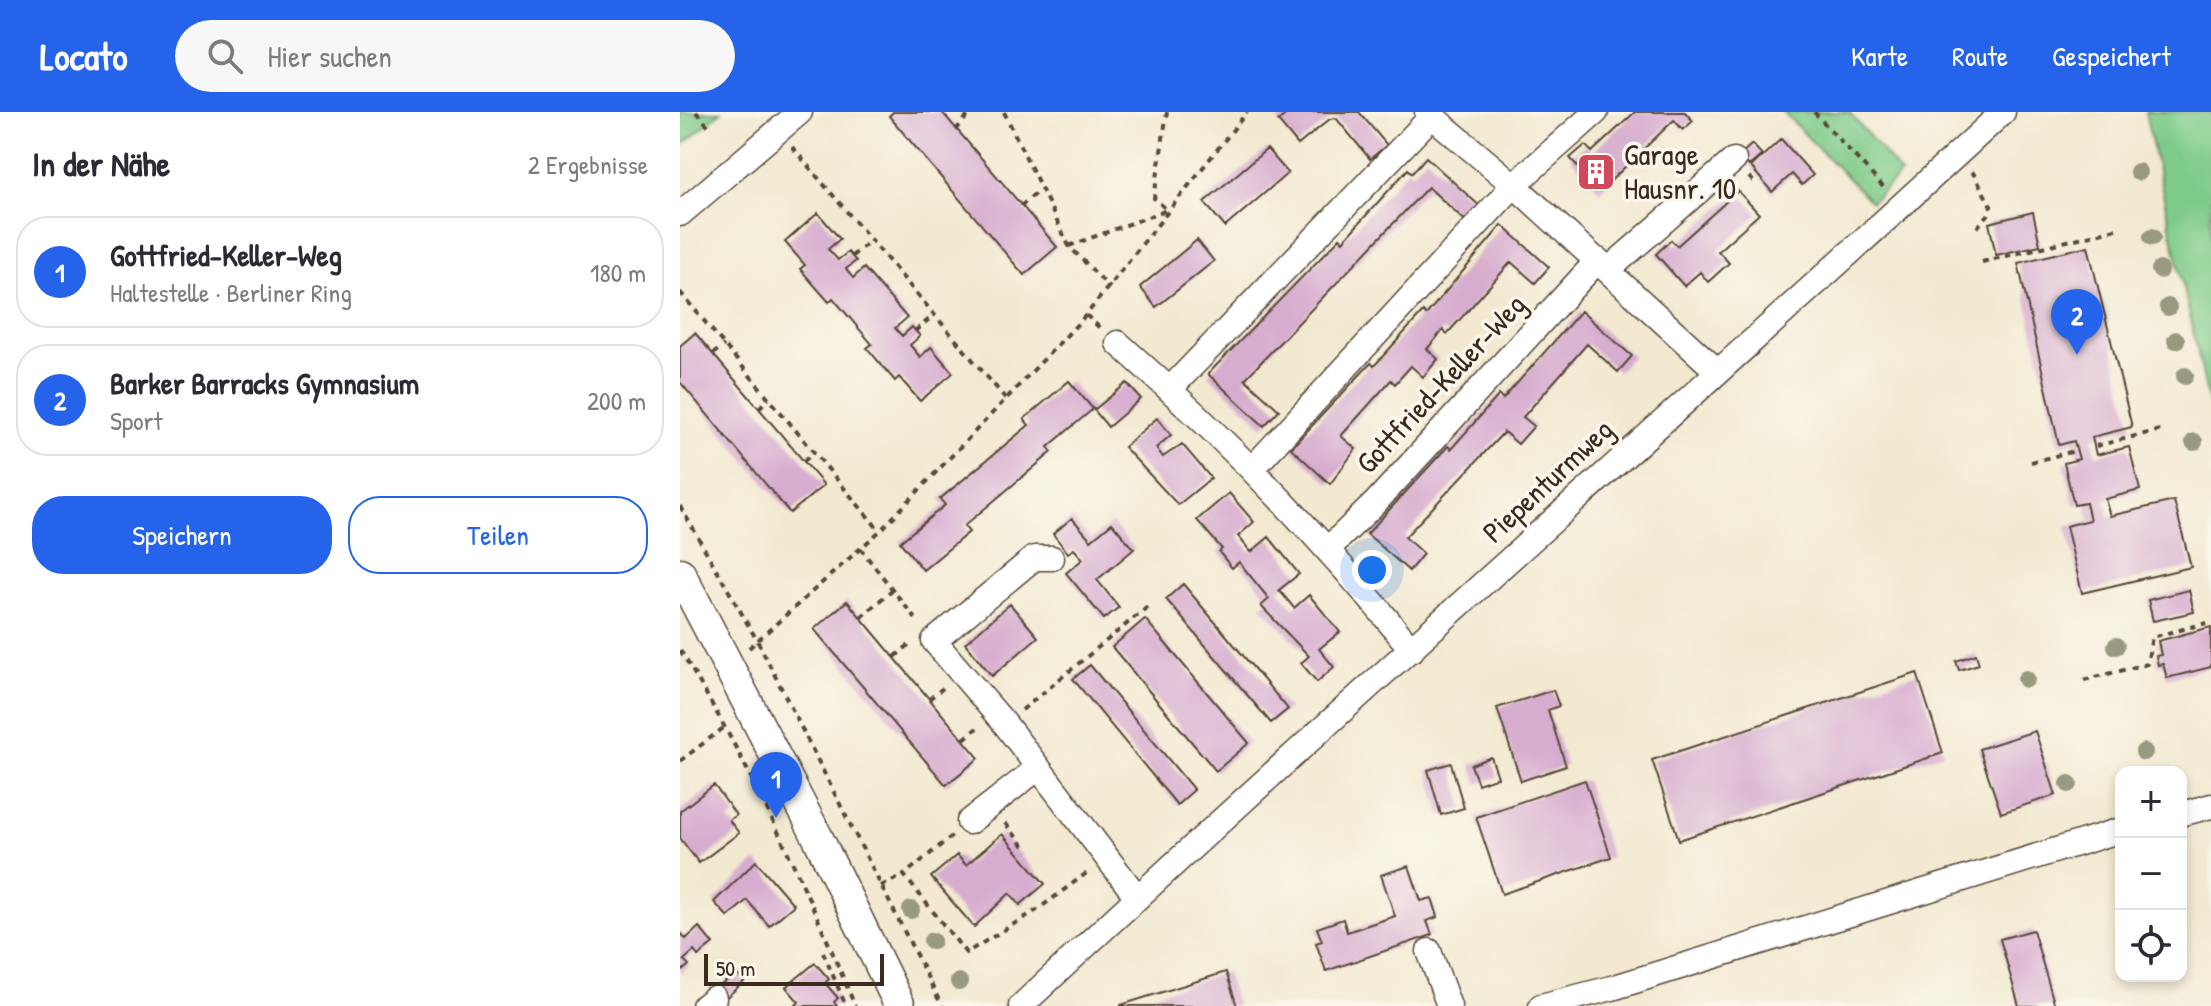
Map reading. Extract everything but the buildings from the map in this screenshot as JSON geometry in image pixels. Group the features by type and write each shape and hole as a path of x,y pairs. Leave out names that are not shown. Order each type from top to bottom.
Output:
{"main road":[{"path":"680,573 729,663 900,1006"}],"street":[{"path":"680,214 779,133 800,112"},
{"path":"1252,469 1514,185 1596,112"},
{"name":"Piepenturmweg","path":"1021,1006 1137,897 2003,112"},
{"path":"1170,389 1430,114 1514,185 1716,370"},
{"name":"Gottfried-Keller-Weg","path":"1328,549 1603,265 1734,160"},
{"path":"1118,343 1252,469 1328,549 1412,650"},
{"path":"1052,558 1034,558 934,641 1005,724 1137,897"},
{"path":"969,822 1038,768"},
{"path":"2187,812 2211,806"},
{"path":"1541,1006 1616,997 2115,832"},
{"path":"1429,951 1449,1006"}],"path":[{"path":"696,112 711,129"},
{"path":"956,130 971,112"},
{"path":"1004,112 1039,190 1069,246 1110,288"},
{"path":"1167,112 1154,198 1167,210"},
{"path":"729,663 758,642 880,531 1006,399 1110,288 1167,210 1247,112"},
{"path":"1814,112 1899,205"},
{"path":"779,133 1006,399"},
{"path":"1973,232 1988,215 1991,206 1977,176"},
{"path":"1021,206 1039,190"},
{"path":"1069,246 1167,210"},
{"path":"1982,262 2116,229"},
{"path":"852,256 871,240"},
{"path":"680,292 880,531"},
{"path":"915,331 934,315"},
{"path":"713,354 724,345"},
{"path":"759,408 769,398"},
{"path":"2096,446 2164,429"},
{"path":"2031,462 2075,451"},
{"path":"804,461 814,452"},
{"path":"680,506 758,642 942,1006"},
{"path":"860,548 934,641"},
{"path":"861,617 892,590"},
{"path":"1005,724 1151,604"},
{"path":"2084,680 2147,664 2152,637 2207,623"},
{"path":"680,650 726,726 802,878 855,1006"},
{"path":"680,761 726,726"},
{"path":"991,805 1028,851"},
{"path":"880,886 904,875 969,822"},
{"path":"904,875 966,953 1037,910 1105,859"},
{"path":"823,952 846,1006"}],"green space":[{"path":"680,112 721,112 680,147"},
{"path":"1783,112 1849,112 1901,174 1871,202"},
{"path":"2145,112 2211,112 2211,413"}],"place":[{"name":"Garage Hausnr. 10","path":"1596,172"},
{"name":"Barker Barracks Gymnasium","path":"2077,355"},
{"name":"Gottfried-Keller-Weg","path":"776,818"}]}
